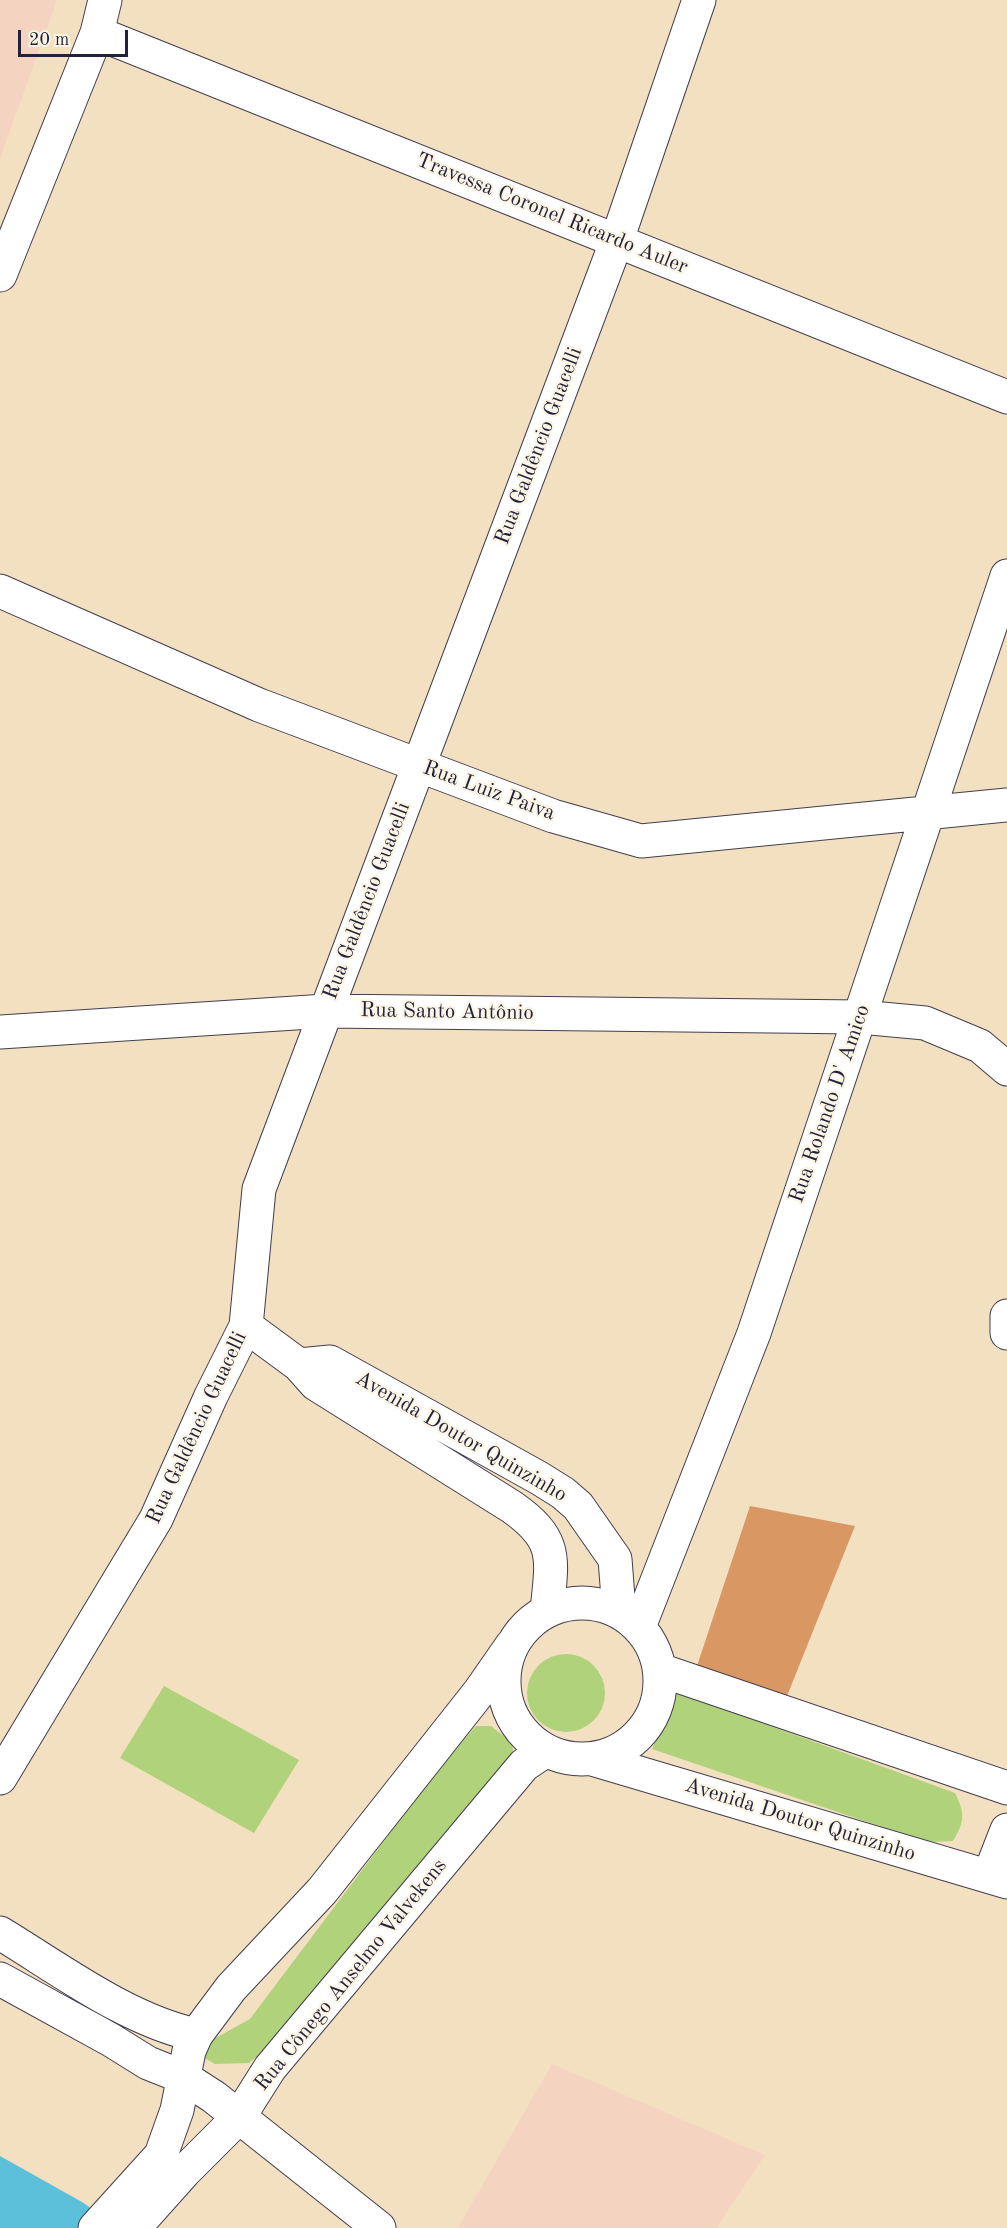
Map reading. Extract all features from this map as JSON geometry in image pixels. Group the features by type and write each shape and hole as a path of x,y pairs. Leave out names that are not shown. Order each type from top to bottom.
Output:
{"street":[{"path":"0,275 97,33 105,0"},
{"name":"Rua Galdêncio Guacelli","path":"0,1778 156,1519 211,1396 246,1326 260,1188 617,240 699,0"},
{"name":"Travessa Coronel Ricardo Auler","path":"97,33 1007,397"},
{"name":"Rua Rolando D' Amico","path":"629,1619 754,1333 1007,576"},
{"name":"Rua Luiz Paiva","path":"0,591 259,705 553,816 641,841 1007,806"},
{"name":"Rua Santo Antônio","path":"0,1032 326,1011 860,1017 924,1023 980,1046 1007,1069"},
{"path":"1007,1316 1007,1332"},
{"name":"Avenida Doutor Quinzinho","path":"246,1326 299,1365 316,1384 512,1507 538,1528 548,1543 551,1572 547,1611"},
{"name":"Avenida Doutor Quinzinho","path":"299,1365 330,1362 563,1493 583,1512 615,1559 629,1619"},
{"path":"95,2228 172,2164 171,2129 189,2051 196,2035 231,1988 322,1892 480,1691 512,1645 527,1625 547,1611 571,1604 596,1604 629,1619 653,1646 660,1670 660,1695 651,1718 637,1738 616,1752 592,1759 568,1759 545,1751 525,1737 511,1716 504,1693 504,1668 512,1645"},
{"path":"660,1670 1007,1788"},
{"name":"Rua Cônego Anselmo Valvekens","path":"134,2228 172,2164 239,2117 270,2068 524,1765 545,1751"},
{"name":"Avenida Doutor Quinzinho","path":"592,1759 998,1879"},
{"path":"998,1879 1007,1830"},
{"path":"0,1933 126,2010 172,2030 196,2035"},
{"path":"0,1979 111,2040 182,2085 214,2097 379,2228"}],"shaded area":[{"path":"0,0 57,0 0,158"},
{"path":"552,2064 765,2155 716,2228 458,2228"}],"green space":[{"path":"566,1654 581,1657 598,1671 605,1693 602,1708 588,1725 566,1732 551,1729 534,1715 527,1693 530,1678 544,1661"},
{"path":"164,1686 299,1760 254,1833 120,1758"},
{"path":"677,1692 955,1793 962,1812 962,1822 957,1834 953,1841 926,1842 652,1749"},
{"path":"476,1726 491,1726 512,1743 514,1757 279,2039 249,2063 215,2064 197,2054 212,2040 250,2019 442,1764"}],"water":[{"path":"0,2156 82,2202 120,2228 0,2228"}],"building":[{"path":"750,1506 855,1526 783,1706 697,1666"}]}
